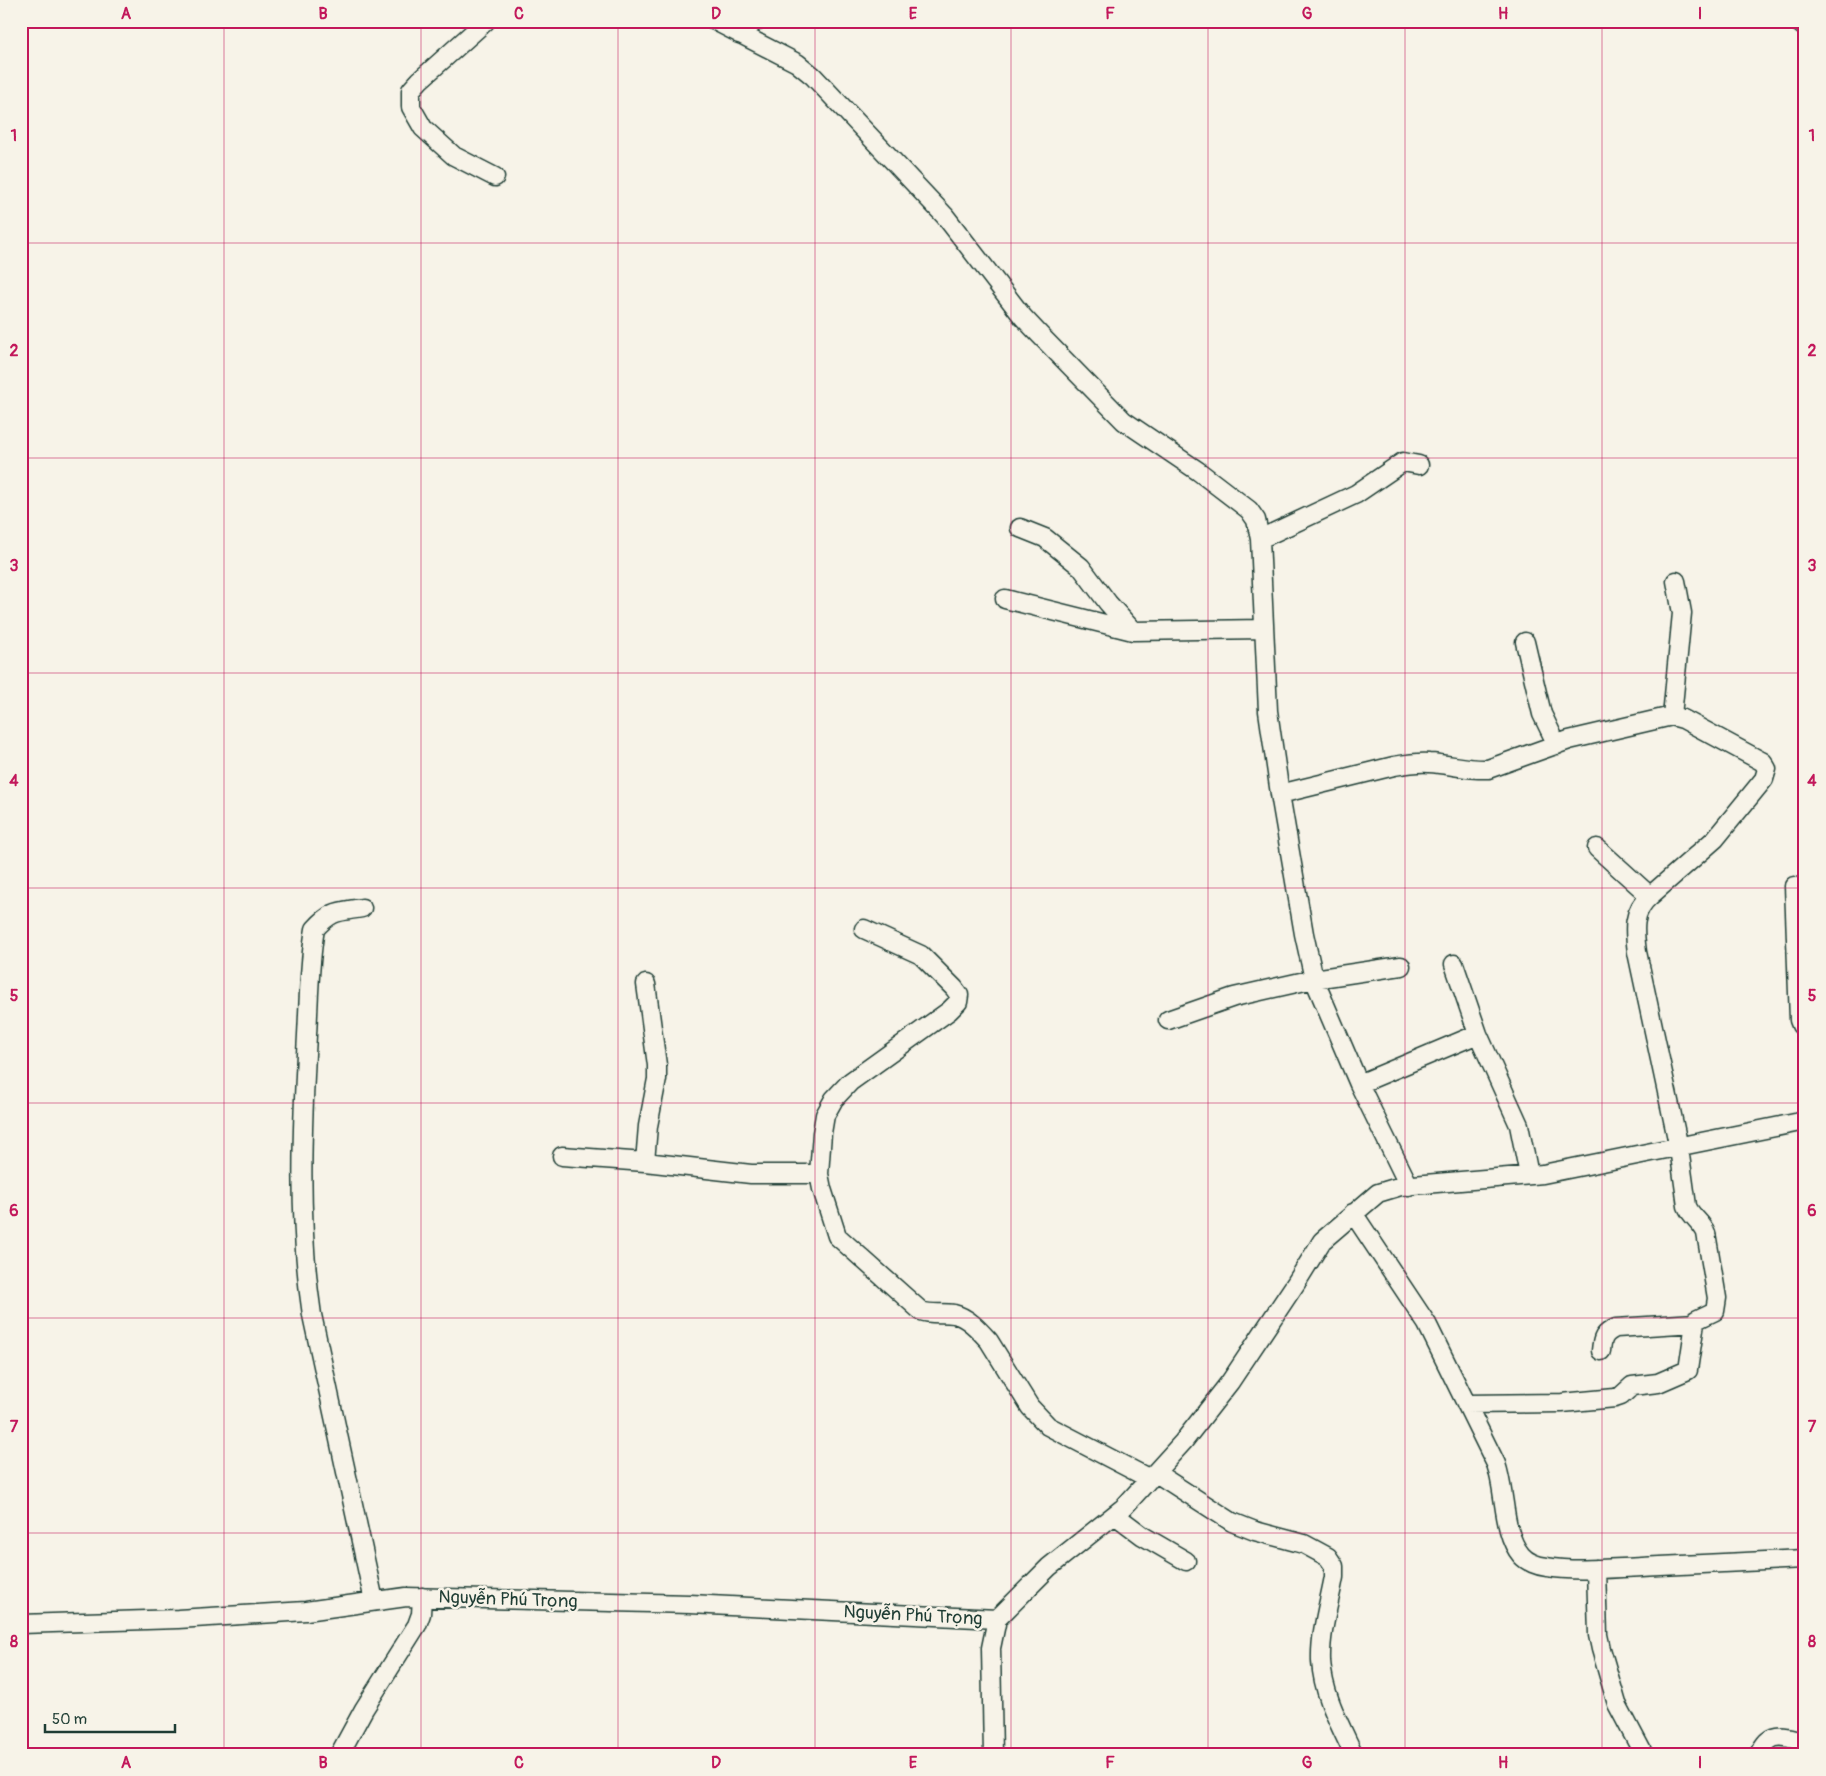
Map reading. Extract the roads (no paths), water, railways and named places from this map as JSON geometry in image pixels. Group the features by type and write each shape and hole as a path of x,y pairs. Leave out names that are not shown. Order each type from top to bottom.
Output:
{"street":[{"path":"486,21 411,90 411,107 423,128 454,156 495,176"},
{"path":"715,21 797,63 813,76 945,216 1024,317 1046,342 1124,421 1198,471 1249,510 1256,520 1260,539 1268,711 1304,934 1314,979 1359,1084 1409,1186"},
{"path":"739,34 756,21"},
{"path":"1797,21 1805,27"},
{"path":"1260,539 1356,494 1403,462 1420,465"},
{"path":"1020,528 1045,538 1081,567 1108,603 1133,631"},
{"path":"1672,716 1682,613 1676,581"},
{"path":"1005,599 1133,631 1263,629"},
{"path":"1526,642 1542,714 1557,744"},
{"path":"1280,794 1412,763 1428,762 1475,770 1488,769 1580,736 1672,716 1682,718 1763,762 1767,769 1764,779 1715,839 1642,902 1634,922 1635,937 1679,1148 1689,1211 1704,1227 1706,1232 1717,1298 1715,1311 1696,1320 1688,1370 1658,1383 1632,1386 1620,1396 1570,1403 1466,1404"},
{"path":"1597,848 1650,896"},
{"path":"1794,886 1799,1020 1801,1025 1805,1026"},
{"path":"362,908 336,912 326,916 315,929 304,1082 302,1184 307,1282 312,1315 374,1601"},
{"path":"864,929 921,955 959,995 958,1002 949,1011 850,1082 834,1099 825,1115 820,1174 822,1189 837,1236 921,1311 930,1314 952,1314 962,1317 981,1332 990,1341 1030,1406 1048,1426 1153,1476 1232,1522 1255,1531 1304,1544 1328,1557 1334,1566 1334,1577 1322,1642 1321,1661 1324,1684 1331,1706 1354,1755"},
{"path":"1454,964 1478,1034 1519,1125 1529,1175"},
{"path":"1168,1020 1225,1000 1314,979 1401,966"},
{"path":"645,1162 648,1126 657,1072 646,984"},
{"path":"1359,1084 1478,1034"},
{"path":"993,1755 991,1648 996,1619 1050,1566 1123,1508 1153,1476 1183,1442 1230,1382 1296,1283 1322,1240 1378,1193 1409,1186 1529,1175 1679,1148 1805,1122"},
{"path":"562,1156 645,1162 751,1174 820,1174"},
{"path":"1353,1213 1427,1324 1500,1476 1510,1532 1514,1545 1522,1557 1535,1564 1549,1568 1596,1569 1805,1559"},
{"path":"1601,1351 1602,1339 1607,1332 1616,1328 1695,1323"},
{"path":"1115,1515 1143,1536 1186,1561"},
{"path":"1596,1569 1598,1635 1601,1649 1617,1704 1644,1755"},
{"name":"Nguyễn Phú Trọng","path":"21,1624 198,1618 306,1611 406,1596 690,1604 996,1619"},
{"path":"339,1755 364,1709 417,1625 421,1614 422,1597"},
{"path":"1758,1755 1768,1740 1776,1737 1785,1737 1805,1742"}]}
